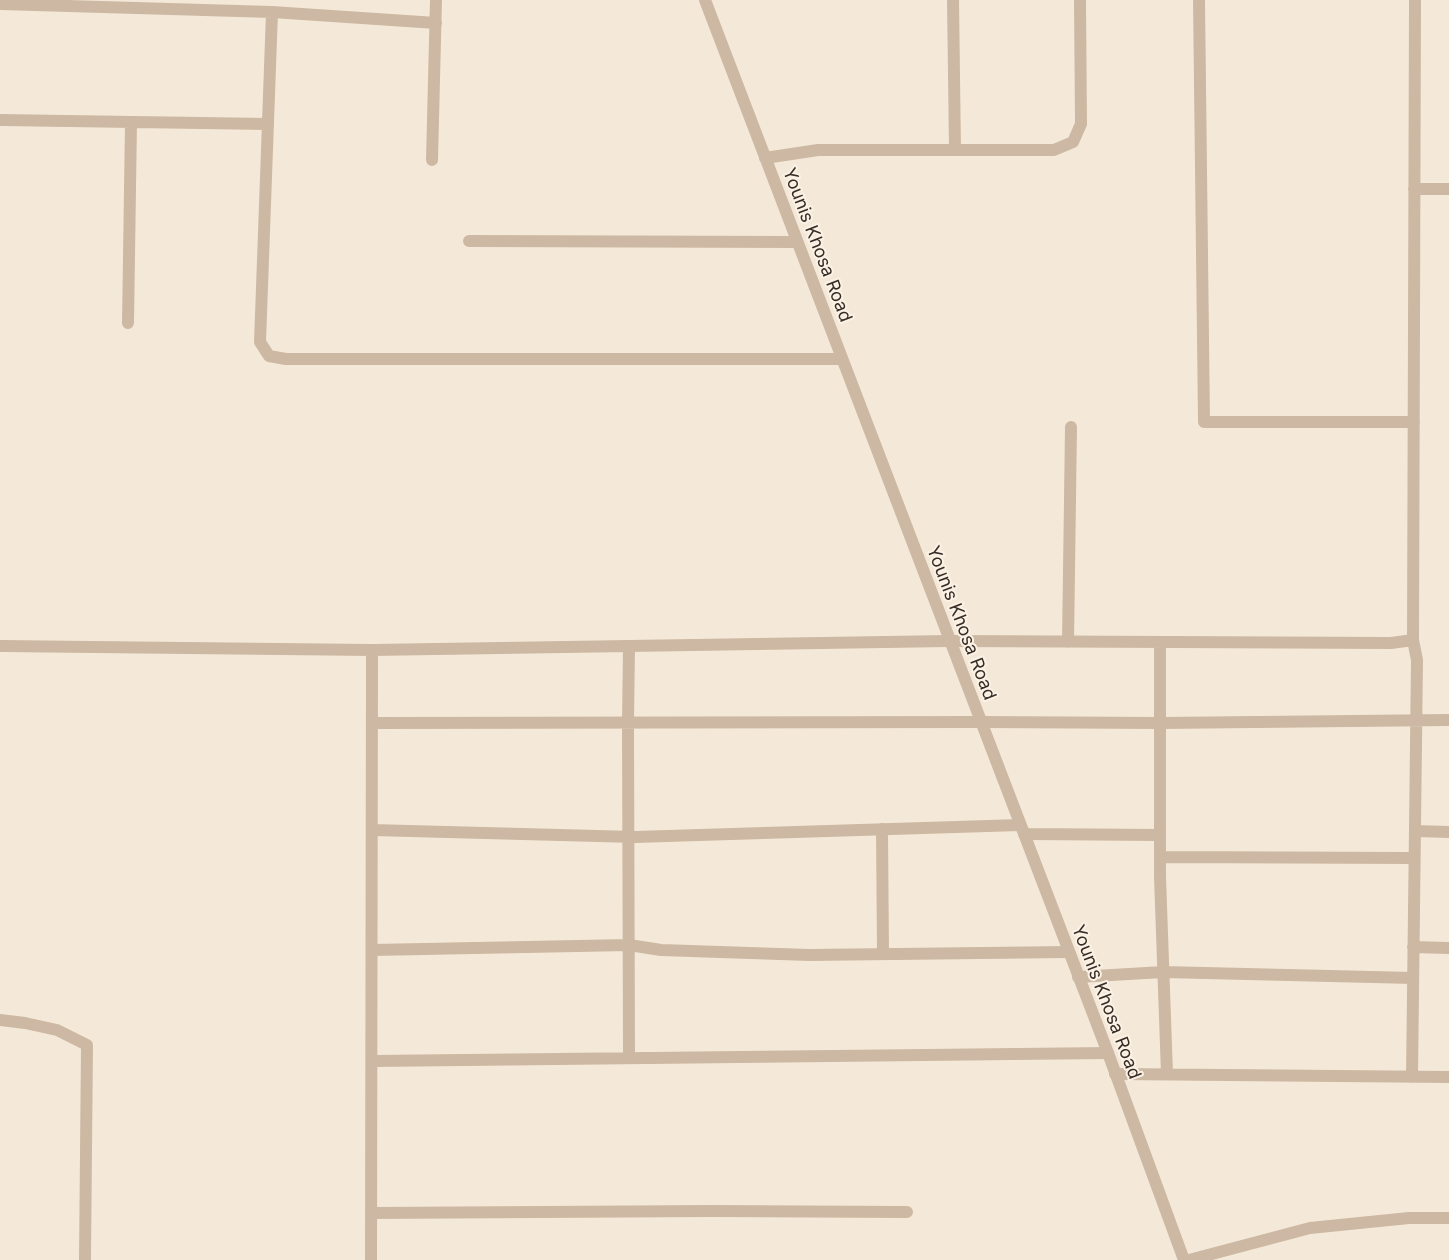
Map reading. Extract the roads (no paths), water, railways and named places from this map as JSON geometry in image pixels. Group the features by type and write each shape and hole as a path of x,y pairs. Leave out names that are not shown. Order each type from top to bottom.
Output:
{"street":[{"path":"432,160 436,0"},
{"name":"Younis Khosa Road","path":"705,0 1108,1053 1184,1260"},
{"path":"953,0 954,150"},
{"path":"765,158 818,150 1054,150 1073,142 1082,124 1080,0"},
{"path":"1199,0 1204,422 1414,422"},
{"path":"1412,1077 1417,660 1412,640 1415,0"},
{"path":"0,4 272,12 436,23"},
{"path":"272,12 260,342 269,356 286,359 842,359"},
{"path":"0,120 268,124"},
{"path":"128,323 131,122"},
{"path":"1414,189 1449,189"},
{"path":"469,241 797,242"},
{"path":"1068,642 1070,427"},
{"path":"0,646 372,650 950,641 1391,643 1412,640"},
{"path":"1160,642 1160,857 1167,1074"},
{"path":"629,646 629,1058"},
{"path":"371,1260 372,650"},
{"path":"372,723 980,722 1160,724 1449,720"},
{"path":"372,830 628,837 882,829 1022,829 1160,835"},
{"path":"882,829 884,954"},
{"path":"1415,831 1449,832"},
{"path":"1160,857 1414,858"},
{"path":"372,950 629,945 670,950 809,955 1069,952"},
{"path":"1413,947 1449,948"},
{"path":"1078,977 1164,972 1413,978"},
{"path":"0,1020 57,1030 87,1045 85,1259"},
{"path":"372,1060 1108,1053"},
{"path":"1115,1074 1449,1077"},
{"path":"371,1213 907,1212"},
{"path":"1189,1260 1310,1228 1409,1218 1449,1218"}]}
